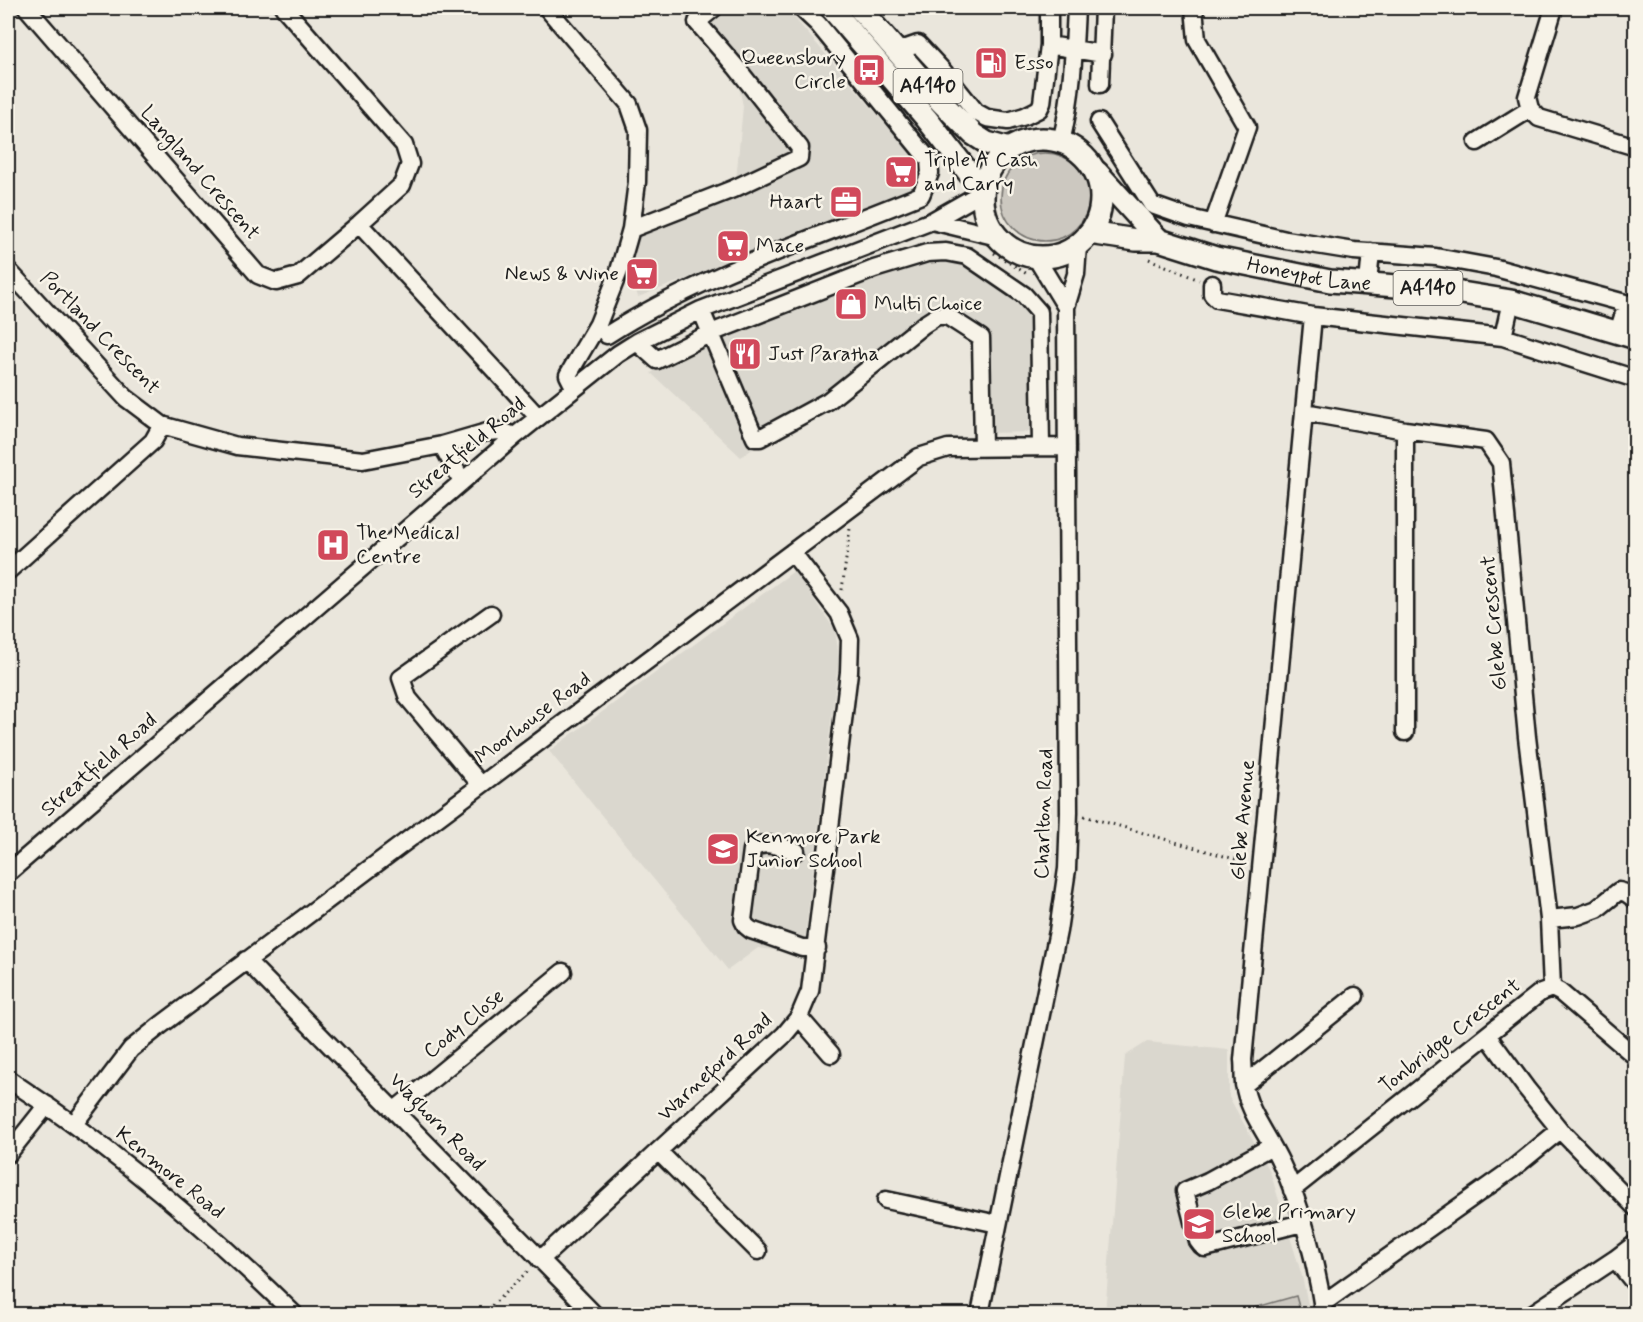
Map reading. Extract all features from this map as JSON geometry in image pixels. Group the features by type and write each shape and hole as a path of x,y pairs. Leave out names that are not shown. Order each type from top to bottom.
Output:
{"main road":[{"name":"A4140","path":"831,8 909,99 983,191"},
{"name":"A4140","path":"859,8 973,134 987,142 1009,149"},
{"path":"1047,139 1061,142 1081,154 1092,167 1099,183 1101,200 1098,215 1084,239 1057,254 1035,256 1008,247 998,237 984,213 983,191 987,174 996,160 1009,149 1027,141 1047,139"},
{"name":"Honeypot Lane","path":"1092,167 1159,240"},
{"name":"Honeypot Lane","path":"1084,239 1159,240 1216,258 1330,281 1437,289 1511,301 1627,335"}],"street":[{"name":"Langland Crescent","path":"27,8 258,275 276,282 298,276 359,224 402,185 410,164 404,145 284,8"},
{"path":"547,8 629,104 638,129 637,183 631,228 602,329 568,375 574,387"},
{"path":"631,228 733,189 799,158 801,148 697,22 714,8"},
{"path":"602,329 764,257 921,195 930,173 929,160 818,24 801,8"},
{"path":"898,51 918,44 976,112 987,118 1008,121 1033,113 1042,103 1049,8"},
{"path":"1061,142 1067,120 1076,8"},
{"path":"1100,84 1103,54 1103,8"},
{"path":"1194,8 1197,40 1247,127 1213,224"},
{"path":"1554,8 1527,97 1530,110 1539,118 1635,147"},
{"path":"1048,45 1103,54"},
{"path":"892,114 909,99"},
{"path":"1477,142 1530,110"},
{"path":"1099,122 1152,205 1213,224 1286,240 1371,252 1436,257 1496,268 1631,305 1627,335"},
{"name":"Streatfield Road","path":"8,873 462,481 574,387 618,354 701,310 932,221 983,191"},
{"path":"932,221 998,237"},
{"path":"359,224 538,417"},
{"path":"850,224 874,269"},
{"name":"Charlton Road","path":"980,1314 1058,932 1067,869 1069,812 1066,308 1084,239"},
{"path":"637,342 657,360 711,333 874,269 927,253 946,252 967,256 1024,295 1040,312 1041,446"},
{"path":"1368,284 1371,252"},
{"name":"Charlton Road","path":"1035,256 1066,308"},
{"name":"Portland Crescent","path":"8,273 126,398 162,425 237,446 363,459 442,445 487,432 501,431 515,436"},
{"name":"Honeypot Lane","path":"1212,284 1212,294 1217,299 1313,316 1503,337 1635,379"},
{"path":"1503,337 1511,301"},
{"path":"701,310 755,438 760,438 828,401 923,325 937,316 947,316 981,338 983,447"},
{"name":"Glebe Avenue","path":"1313,316 1243,1060 1244,1085 1256,1117 1292,1190 1318,1276 1323,1309"},
{"path":"602,329 618,354"},
{"path":"1041,371 1067,369"},
{"name":"Glebe Crescent","path":"1304,412 1405,430 1486,441 1501,463 1527,737 1550,919 1552,988"},
{"path":"8,571 153,441 162,425"},
{"path":"1405,430 1405,732"},
{"path":"442,445 462,481"},
{"name":"Moorhouse Road","path":"74,1124 131,1049 246,960 919,457 948,448 1067,447"},
{"name":"Warneford Road","path":"540,1260 784,1035 799,1017 810,991 849,672 850,639 839,613 792,552"},
{"path":"481,785 408,698 401,678 491,614"},
{"path":"796,851 763,844 756,845 752,850 743,920 746,926 762,933 802,948 817,948"},
{"path":"1550,919 1578,916 1597,909 1619,891 1635,900"},
{"name":"Waghorn Road","path":"246,960 594,1314"},
{"name":"Cody Close","path":"395,1110 562,972"},
{"name":"Tonbridge Crescent","path":"1292,1190 1541,992 1552,988 1560,992 1635,1058"},
{"path":"1244,1085 1355,996"},
{"path":"799,1017 831,1054"},
{"path":"1487,1035 1560,1130 1635,1208"},
{"name":"Kenmore Road","path":"8,1079 74,1124 204,1230 294,1314"},
{"path":"8,1154 46,1105"},
{"path":"1323,1309 1511,1170 1560,1130"},
{"path":"1272,1146 1185,1191 1198,1241 1205,1248 1302,1223"},
{"path":"658,1151 758,1251"},
{"path":"886,1200 998,1224"},
{"path":"1532,1314 1615,1259 1635,1243"},
{"path":"1615,1259 1635,1285"}],"path":[{"path":"1171,267 1180,271"},
{"path":"839,613 853,506"},
{"path":"1069,812 1261,866"},
{"path":"483,1314 540,1260"},
{"path":"1103,1314 1104,1307"}],"shaded area":[{"path":"718,8 786,8 918,162 908,195 638,297 631,274 640,228 735,191 743,106 736,72 701,22"},
{"path":"1045,153 1062,156 1076,166 1086,180 1089,197 1086,214 1076,228 1062,238 1045,241 1028,238 1014,228 1004,214 1001,197 1004,180 1014,166 1028,156"},
{"path":"959,259 1032,314 1043,432 981,433 978,339 939,322 741,457 651,373 721,335 899,268 932,260"},
{"name":"Kenmore Park Junior School","path":"794,571 835,630 839,656 803,954 758,948 728,970 549,751"},
{"name":"Glebe Primary School","path":"1147,1042 1229,1050 1229,1097 1270,1171 1302,1276 1310,1314 1105,1314 1125,1056"},
{"path":"1296,1296 1301,1314 1251,1314 1250,1309"}],"place":[{"name":"Esso","path":"991,63"},
{"name":"Queensbury Circle","path":"869,70"},
{"name":"Triple A Cash and Carry","path":"901,172"},
{"name":"Haart","path":"846,202"},
{"name":"Mace","path":"733,246"},
{"name":"News & Wine","path":"642,274"},
{"name":"Multi Choice","path":"851,304"},
{"name":"Just Paratha","path":"745,354"},
{"name":"The Medical Centre","path":"333,545"},
{"name":"Kenmore Park Junior School","path":"723,849"},
{"name":"Glebe Primary School","path":"1199,1224"}]}
